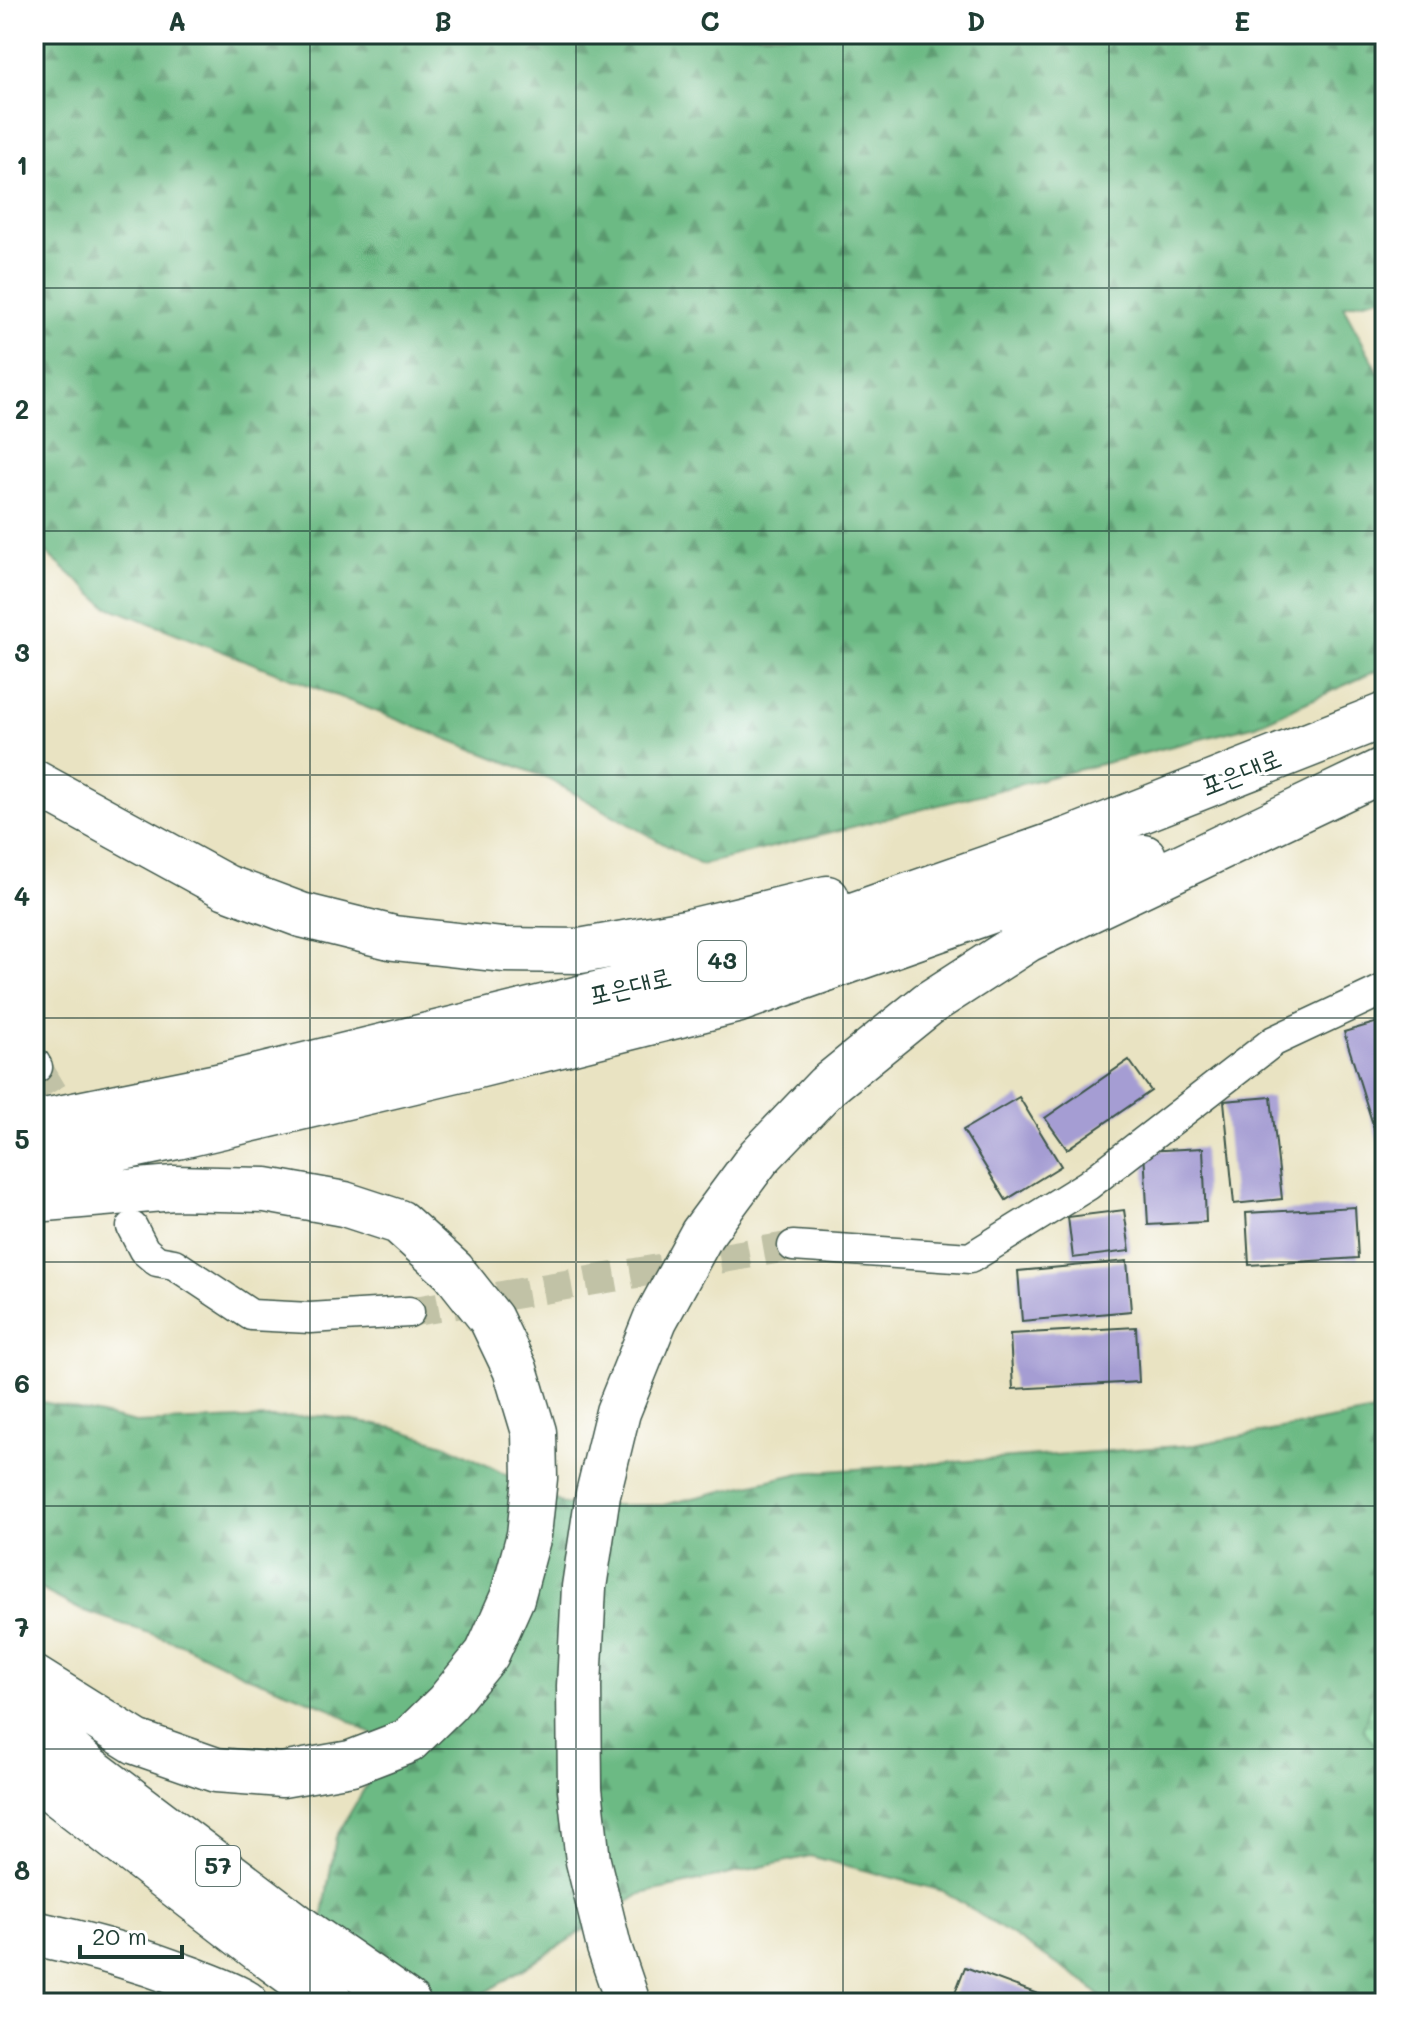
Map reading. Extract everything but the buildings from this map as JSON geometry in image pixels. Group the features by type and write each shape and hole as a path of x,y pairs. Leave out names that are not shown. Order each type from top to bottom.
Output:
{"highway":[{"name":"포은대로","path":"34,1123 227,1084 695,970 1070,839 1385,715"},
{"name":"포은대로","path":"34,1166 208,1130 736,1001 1194,840 1385,760"},
{"path":"628,2003 609,1947 588,1861 580,1789 579,1686 584,1587 598,1494 618,1412 655,1320 702,1234 759,1157 827,1086 928,1004 1027,940 1385,769"},
{"path":"34,782 226,887 301,915 394,938 503,950 580,951 686,932 1070,839"},
{"path":"34,1200 174,1188 266,1190 344,1204 399,1222 453,1271 491,1319 515,1369 534,1432 535,1478 529,1535 512,1598 487,1654 447,1703 408,1741 351,1763 282,1775 216,1770 136,1742 34,1678"},
{"name":"57","path":"34,1721 86,1766 234,1878 408,2003"},
{"name":"57","path":"34,1776 332,2003"},
{"path":"34,1933 81,1943 163,1968 231,1994 246,2003"}],"street":[{"path":"793,1246 970,1258 1088,1185 1274,1041 1385,989"},
{"path":"132,1227 144,1250 157,1261 174,1264 251,1315 310,1318 409,1312"}],"green space":[{"path":"34,34 1385,34 1385,296 1343,306 1385,384 1385,667 1256,725 701,865 547,778 106,606 34,542"},
{"path":"34,1400 136,1423 324,1416 394,1428 447,1445 565,1505 663,1505 800,1473 1194,1445 1385,1410 1385,1672 1379,1676 1363,1729 1385,1758 1385,2003 1107,2003 1086,1983 943,1891 810,1856 641,1894 469,2003 331,2003 317,1951 336,1837 390,1745 327,1707 247,1676 181,1644 79,1609 34,1586"},
{"path":"1385,1673 1385,1758 1363,1729 1379,1676"}],"tunnel":[{"path":"37,1067 76,1132"},
{"path":"409,1312 793,1246"}]}
